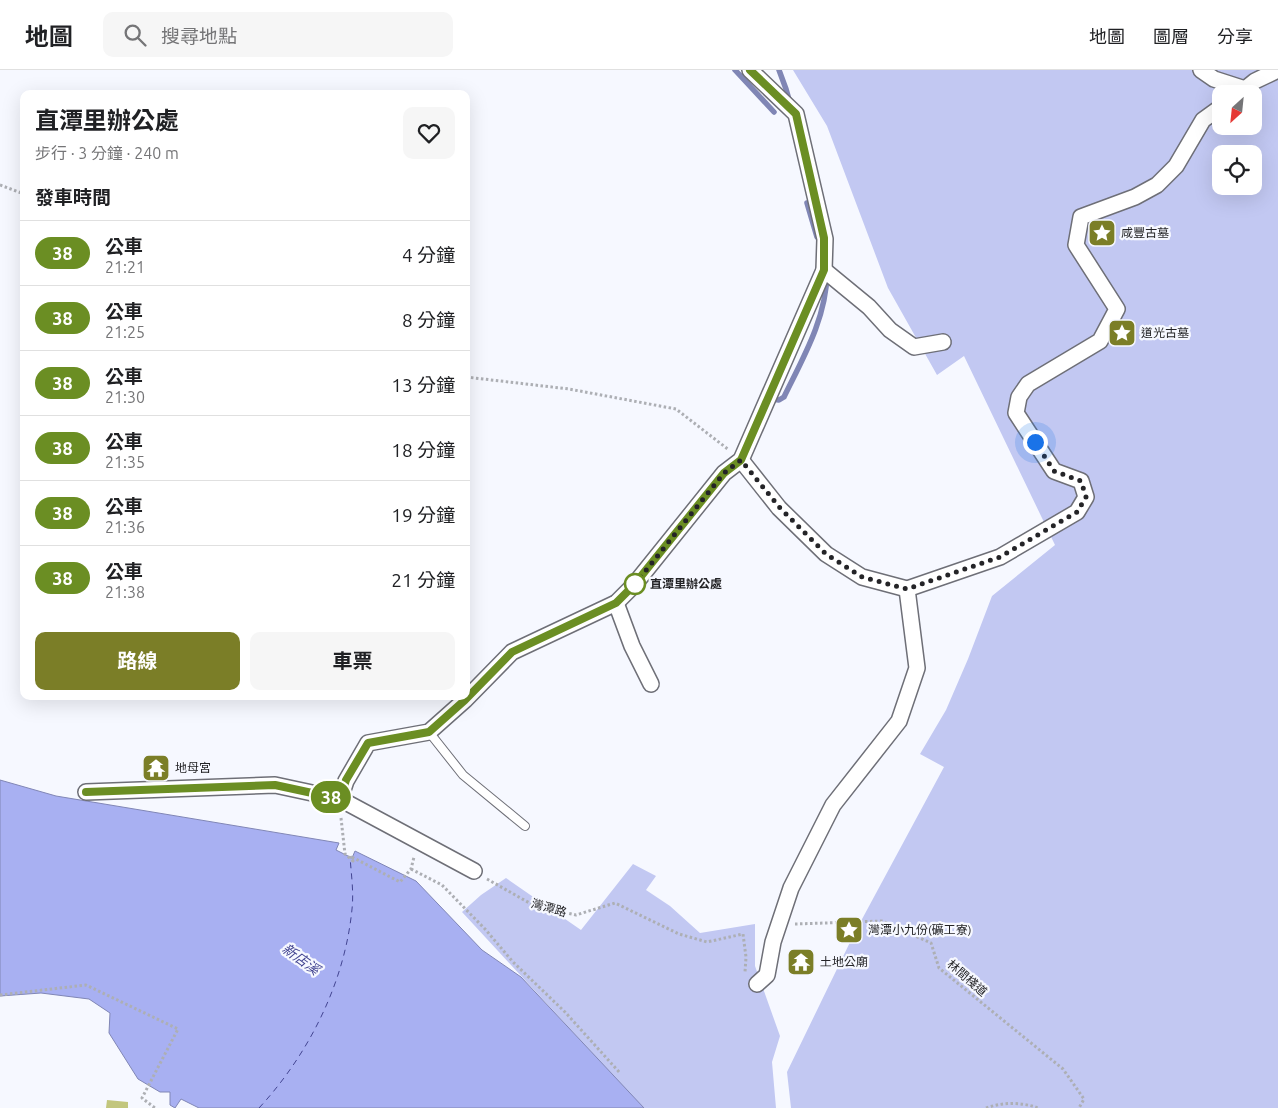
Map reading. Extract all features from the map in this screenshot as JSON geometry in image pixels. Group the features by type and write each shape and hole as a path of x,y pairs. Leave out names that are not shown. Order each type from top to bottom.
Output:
{"street":[{"path":"470,695 512,652 616,603 634,585 724,473 741,460 824,270 824,238 796,114 750,70"},
{"path":"1201,70 1227,85"},
{"path":"1250,85 1278,70"},
{"path":"741,460 780,508 826,554 862,577 907,589 1000,557 1077,512 1086,497 1081,481 1054,471 1016,413 1019,397 1028,384 1100,341 1117,309 1076,245 1081,217 1135,197 1157,185 1176,166 1203,120 1212,114"},
{"path":"824,270 870,307 890,330 914,347 943,342"},
{"path":"757,984 767,975 773,942 792,888 833,805 900,721 917,668 907,589"},
{"path":"616,603 632,646 651,684"},
{"path":"340,799 346,780 368,743 429,732 465,700"},
{"path":"86,792 275,785 340,799 474,871"}],"lane":[{"path":"429,732 463,775 525,826"}],"path":[{"path":"0,185 20,192"},
{"path":"470,378 569,389 676,409 741,460"},
{"path":"340,799 345,854 353,861 350,856 400,882 411,869 418,842"},
{"path":"411,869 442,885 514,962 565,1012 620,1073"},
{"name":"灣潭路","path":"474,871 534,905 576,915 615,903 679,934 707,942 743,934 746,958 744,982 757,984"},
{"name":"林間棧道","path":"780,922 800,925 882,922 931,943 940,968 1063,1069 1084,1099 1079,1108"},
{"path":"0,995 86,985 178,1029 142,1098 155,1108"},
{"path":"986,1108 996,1104 1026,1103 1038,1108"}],"shaded area":[{"path":"793,70 1278,70 1278,1108 791,1108 787,1072 854,934 944,767 920,754 946,710 992,596 1055,545 964,356 937,375 888,288 827,126"},
{"path":"633,864 656,876 646,890 670,906 700,933 755,924 755,966 780,1036 772,1062 776,1108 643,1108 462,912 481,895 506,878 581,930"}],"water":[{"name":"新店溪","path":"0,780 56,796 339,843 336,850 352,858 355,851 416,881 482,950 521,977 644,1108 199,1108 181,1099 175,1108 170,1105 170,1092 160,1092 138,1079 109,1033 110,1013 89,999 41,993 0,996"}],"building":[{"path":"107,1100 128,1102 128,1108 106,1108"}],"waterway":[{"path":"735,70 774,112"},
{"path":"779,70 790,103"},
{"path":"807,203 817,237"},
{"path":"770,399 779,400 784,397 806,353 823,307 827,274"}],"ferry route":[{"path":"259,1108 277,1087 309,1041 333,990 342,963 352,909 353,889 350,856"}],"bus line":[{"name":"38","path":"470,695 512,652 616,603 634,585 724,473 741,460 824,270 824,238 796,114 750,70"},
{"name":"38","path":"86,792 275,785 340,799 346,780 368,743 429,732 465,700"}],"place":[{"name":"咸豐古墓","path":"1102,233"},
{"name":"道光古墓","path":"1122,333"},
{"name":"直潭里辦公處","path":"635,584"},
{"name":"地母宮","path":"156,768"},
{"name":"灣潭小九份(礦工寮)","path":"849,930"},
{"name":"土地公廟","path":"801,962"}],"route":[{"path":"635,584 724,473 741,460 780,508 826,554 862,577 907,589 1000,557 1077,512 1086,497 1081,481 1054,471 1035,442"}]}
